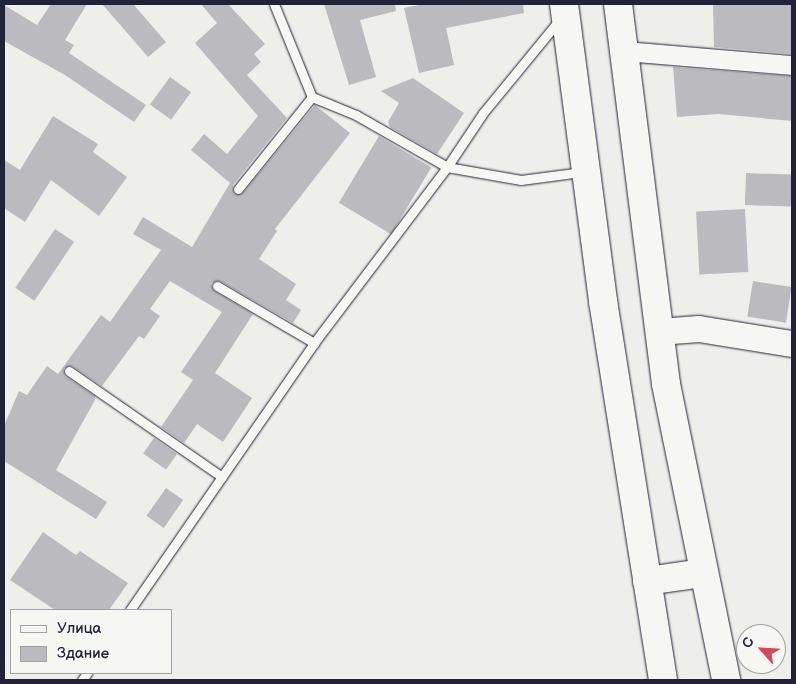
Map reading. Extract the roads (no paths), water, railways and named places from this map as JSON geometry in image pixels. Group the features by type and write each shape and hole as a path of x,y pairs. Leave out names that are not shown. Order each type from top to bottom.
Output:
{"main road":[{"path":"618,4 666,384 726,680"},
{"path":"565,8 588,171 603,300 663,680"},
{"path":"647,581 703,573"}],"street":[{"path":"625,51 792,65"},
{"path":"660,332 699,329 792,344"}],"lane":[{"path":"274,4 312,97 356,115 447,167 521,180 588,171"},
{"path":"131,609 314,343 447,167 483,113 565,8"},
{"path":"238,189 312,97"},
{"path":"217,286 314,343"},
{"path":"69,370 222,477"}]}
